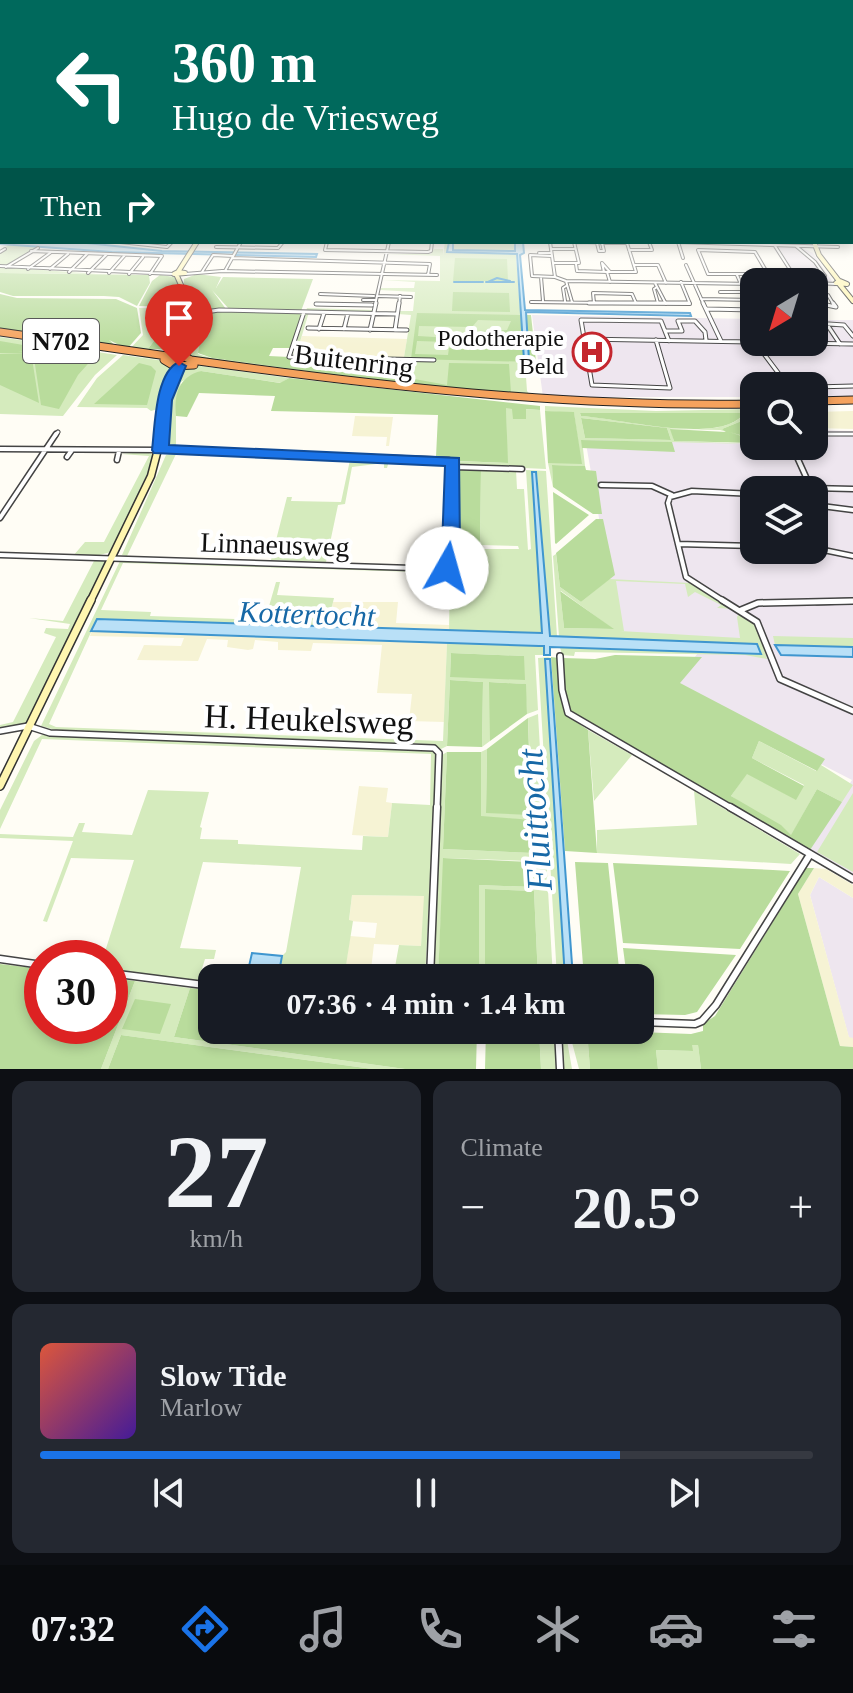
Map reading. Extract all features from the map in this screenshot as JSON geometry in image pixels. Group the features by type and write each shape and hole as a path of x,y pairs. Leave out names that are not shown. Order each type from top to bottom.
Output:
{"highway":[{"name":"Buitenring","path":"0,333 179,361 548,402 740,406"},
{"path":"828,403 853,402"}],"street":[{"path":"0,250 5,249"},
{"path":"6,267 36,249"},
{"path":"0,786 160,450 165,400 179,361 198,332 178,274 192,249"},
{"path":"222,249 234,253 386,256 409,250 429,252 430,249"},
{"path":"225,272 237,249"},
{"path":"202,272 212,255 255,249"},
{"path":"325,249 365,251 437,264"},
{"path":"370,330 388,249"},
{"path":"551,249 555,277"},
{"path":"652,249 629,250 636,272 577,271 576,264 579,263 574,249 530,255 532,276 555,277 566,283 740,284"},
{"path":"681,249 683,258"},
{"path":"777,249 789,268"},
{"path":"802,249 810,253 820,268"},
{"path":"817,249 832,273 853,294"},
{"path":"698,250 706,251 755,252 768,274 708,274 698,250"},
{"path":"31,251 163,255 150,274"},
{"path":"28,269 52,252"},
{"path":"539,253 551,252"},
{"path":"48,271 69,253"},
{"path":"68,272 87,254"},
{"path":"88,273 106,255"},
{"path":"109,273 125,255"},
{"path":"129,274 144,256"},
{"path":"553,263 576,264"},
{"path":"428,275 430,264"},
{"path":"634,265 658,265 666,283"},
{"path":"686,265 721,341"},
{"path":"0,266 129,274 273,272 437,275"},
{"path":"607,272 610,282"},
{"path":"733,274 740,283"},
{"path":"541,277 543,301"},
{"path":"594,281 597,293"},
{"path":"624,282 628,294"},
{"path":"531,302 690,304 681,282"},
{"path":"565,302 563,287 566,283"},
{"path":"566,283 572,302"},
{"path":"717,283 724,299"},
{"path":"843,283 853,301"},
{"path":"656,285 654,289 659,303"},
{"path":"656,285 666,304"},
{"path":"720,292 740,292"},
{"path":"594,303 593,293 632,294 636,303"},
{"path":"320,294 363,300 372,305"},
{"path":"328,304 330,295"},
{"path":"815,295 828,295 836,307 822,306 816,301 815,295"},
{"path":"394,330 400,296"},
{"path":"316,304 376,297 411,297"},
{"path":"701,299 740,300"},
{"path":"707,309 740,310"},
{"path":"304,312 289,357 434,360"},
{"path":"319,329 324,313"},
{"path":"344,329 348,313"},
{"path":"194,314 397,314"},
{"path":"666,331 682,331 679,320 697,321 706,341"},
{"path":"656,340 670,388 593,386 580,321 657,321 663,323 669,341"},
{"path":"828,323 844,325 853,336"},
{"path":"828,326 840,344"},
{"path":"308,328 407,330"},
{"path":"583,339 740,341"},
{"path":"828,344 853,344"},
{"path":"828,387 853,386"},
{"path":"0,518 58,432"},
{"path":"828,434 853,434"},
{"path":"0,449 160,450 522,469"},
{"path":"67,457 72,450"},
{"path":"117,460 119,451"},
{"path":"798,460 811,488 853,489"},
{"name":"Linnaeusweg","path":"0,555 112,556 444,569 449,565 454,465"},
{"path":"601,485 652,486 672,495 692,491 740,493"},
{"path":"672,495 668,503 686,577 757,622 780,679 853,711"},
{"path":"828,507 853,510"},
{"path":"678,544 740,546"},
{"path":"828,551 853,556"},
{"path":"741,610 758,603 853,601"},
{"path":"560,656 562,690 568,713 853,879"},
{"name":"H. Heukelsweg","path":"0,731 29,726 50,733 434,748 439,753 431,964"},
{"path":"654,1023 695,1024 702,1021 716,1005 809,856"},
{"path":"0,959 24,962"},
{"path":"128,975 198,984"},
{"path":"559,1044 560,1069"}],"shaded area":[{"path":"774,249 805,249 813,253 823,268 787,268"},
{"path":"828,275 836,287 828,286"},
{"path":"532,315 740,319 740,356 828,356 828,320 853,320 853,397 828,397 828,372 740,372 740,397 543,397"},
{"path":"302,336 407,339 404,357 295,355"},
{"path":"853,411 853,429 828,428 828,412"},
{"path":"355,416 393,417 389,446 386,446 387,437 352,436"},
{"path":"828,430 853,431 853,876 806,850 852,780 671,687 702,648 621,644 585,438 740,443 740,460 828,460"},
{"path":"333,602 398,602 396,623 449,625 449,630 328,627"},
{"path":"92,631 447,643 444,722 409,721 412,694 377,693 382,645 313,643 311,651 278,650 278,642 255,640 253,649 248,650 227,647 228,640 207,639 198,661 137,660 144,645 181,646 184,638 90,636"},
{"path":"359,786 388,788 386,802 392,803 388,837 352,835"},
{"path":"814,868 826,869 853,885 853,898 819,877 810,895 849,1037 853,1038 853,1047 840,1046 798,894"},
{"path":"819,877 853,898 853,1038 849,1038 810,895"},
{"path":"352,895 425,896 421,946 374,944 372,964 346,964 350,936 375,938 377,923 349,921"}],"green space":[{"path":"4,249 35,249 2,267 97,274 0,273 0,253"},
{"path":"434,249 443,249 443,255 444,249 516,249 524,362 530,362 525,363 527,391 531,396 192,363 188,355 200,331 198,354 211,358 362,378 367,361 288,359 292,357 307,308 373,310 372,313 309,312 296,355 404,357 411,315 398,314 398,311 413,311 415,292 380,290 414,288 415,282 382,280 440,281 440,256 387,254 431,254"},
{"path":"455,258 507,259 508,281 453,281"},
{"path":"0,273 149,275 150,283 137,306 119,297 13,296 0,292"},
{"path":"197,274 221,277 216,288 223,277 313,279 301,311 229,309 212,290 226,309 196,311 184,291 184,279"},
{"path":"160,275 175,277 179,289 172,289 179,290 186,307 139,306 152,281"},
{"path":"453,292 509,293 510,312 452,311"},
{"path":"0,294 17,298 116,299 137,308 141,333 127,349 109,340 117,347 0,331"},
{"path":"139,308 189,309 193,332 181,352 174,357 157,359 125,354 143,335","holes":["149,310 184,310 173,349 163,352 148,349 159,334"]},
{"path":"149,310 184,310 190,324 188,335 183,335 176,345 168,349 148,349 159,334"},
{"path":"218,311 302,313 291,348 273,348 269,356 369,361 360,369 447,385 449,363 509,364 511,393 380,381 212,358 198,353 201,325 198,315"},
{"path":"417,313 521,315 524,360 529,360 525,315 531,315 536,362 411,359","holes":["478,320 511,321 507,330 473,332 507,335 508,347 453,346 449,348 448,355 415,354 417,341 450,342 451,338 418,336 419,326 472,327"]},
{"path":"0,337 117,355 95,375 63,416 0,414"},
{"path":"0,341 29,346 30,351 18,351 31,352 39,403 0,385 0,354 29,354 0,353"},
{"path":"36,347 95,356 78,375 59,409 41,405 33,351"},
{"path":"123,355 165,361 173,367 165,385 161,408 151,411 147,408 77,407 97,378"},
{"path":"139,363 156,371 147,405 94,404"},
{"path":"193,365 289,378 281,383 201,371 181,382 176,408 176,451 164,449 164,418 170,386 179,368"},
{"path":"201,371 280,383 289,378 540,406 540,410 526,409 526,419 513,419 512,409 506,408 508,463 459,461 456,457 436,457 438,415 271,411 275,396 199,393 187,417 176,416 176,401 182,382"},
{"path":"545,406 656,411 740,409 740,414 580,413 581,416 691,429 713,428 740,417 740,422 722,429 740,436 720,430 671,429 674,441 740,444 582,440 585,466 552,465 553,487 548,463 581,463 574,413 545,411","holes":["581,418 667,428 671,440 585,438"]},
{"path":"506,408 540,410 546,469 455,465 455,461 507,463"},
{"path":"545,411 574,412 582,464 548,463"},
{"path":"580,413 740,413 732,423 693,429 581,416"},
{"path":"581,418 667,428 671,440 585,438"},
{"path":"740,422 740,435 729,432 740,436 740,443 674,441 670,429 726,432 722,429"},
{"path":"581,440 672,442 675,452 582,448"},
{"path":"145,452 156,455 111,552 92,557 73,556 85,542 104,542 149,456 121,454"},
{"path":"174,453 127,556 122,555 166,455"},
{"path":"350,460 389,461 387,468 384,468 384,463 352,467 345,504 338,505 326,562 271,560 287,497 292,497 291,501 341,502"},
{"path":"552,465 585,466 586,470 596,471 602,514 593,514 553,487"},
{"path":"457,468 481,468 480,545 454,545"},
{"path":"481,468 516,470 517,489 524,489 528,550 531,549 526,470 546,471 557,636 549,636 537,473 533,472 543,633 449,630 450,573 123,563 101,610 151,612 150,616 265,620 276,582 280,582 277,595 334,598 327,627 97,619 49,724 56,727 443,741 447,643 544,646 544,655 535,655 538,710 527,714 525,684 490,682 490,741 482,747 483,682 450,680 447,746 441,749 427,744 59,731 41,726 120,561 445,571 452,566 454,549 519,549 518,546 480,545","holes":["451,653 524,656 450,677"]},
{"path":"553,492 589,515 556,544 555,543"},
{"path":"596,519 603,519 615,575 581,602 560,587 556,553"},
{"path":"556,554 560,587 581,602 609,579 690,583 736,609 717,608 721,605 695,592 688,597 685,584 616,581 624,631 620,631 740,638 737,617 740,612 757,626 767,659 745,655 575,652 574,656 562,655 560,647 760,654 757,644 559,637 553,556","holes":["560,591 613,629 564,628"]},
{"path":"95,559 106,562 27,723 0,729 0,725 13,722 56,637 44,633 46,628 68,629 70,624 29,618 63,621"},
{"path":"560,591 614,629 564,628"},
{"path":"773,636 853,638 853,647 775,645"},
{"path":"451,653 524,656 525,680 450,677"},
{"path":"615,655 702,657 680,683 825,759 817,771 759,741 752,758 804,786 796,800 747,774 731,796 781,825 791,835 817,789 842,802 808,853 571,712 566,700 563,658 595,659"},
{"path":"551,657 545,659 565,964 556,964 538,658"},
{"path":"551,657 559,658 560,691 565,707 588,730 597,853 565,851"},
{"path":"450,680 483,682 482,747 447,746"},
{"path":"489,682 526,684 527,714 490,741"},
{"path":"538,714 552,964 537,964 534,891 486,889 485,964 479,964 479,885 534,887 529,861 444,858 439,964 434,964 442,755 447,752 443,849 533,853 532,820 481,817 481,752 487,749 486,813 532,807 528,718"},
{"path":"528,718 531,815 486,813 487,749"},
{"path":"588,730 632,755 594,801"},
{"path":"42,735 431,750 436,753 426,964 396,964 399,945 421,946 424,896 352,895 349,920 353,921 346,964 281,964 286,952 301,867 203,862 180,948 216,950 214,959 205,959 203,964 198,964 198,980 128,972 128,940 109,940 134,860 71,858 47,922 43,921 73,841 0,838 0,834 73,837 79,823 85,823 82,832 132,835 148,790 209,792 200,839 238,840 238,844 362,850 363,836 388,837 392,803 430,805 431,754 42,739 0,829 0,810 34,741"},
{"path":"759,741 816,771 821,765 853,785 842,802 817,789 791,836 731,796 747,773 795,799 804,785 752,758"},
{"path":"447,752 481,752 481,816 532,820 533,853 443,849"},
{"path":"694,791 800,854 791,864 597,853 597,830 697,825"},
{"path":"853,793 853,872 817,852"},
{"path":"443,858 533,862 534,887 479,885 479,964 439,964"},
{"path":"575,862 608,863 619,964 583,964"},
{"path":"613,863 790,871 740,949 623,943"},
{"path":"806,868 814,868 798,894 840,1046 853,1047 853,1069 701,1069 698,1045 692,1045 693,1051 656,1050 658,1069 590,1069 588,1044 654,1044 654,1033 691,1034 703,1031 703,1024 715,1016"},
{"path":"485,889 534,891 537,964 485,964"},
{"path":"623,948 736,955 697,1012 685,1015 654,1014 654,964 625,964"},
{"path":"0,964 24,967 24,1044 111,1044 101,1069 0,1069"},
{"path":"128,980 135,981 128,999"},
{"path":"135,981 190,988 174,1037 198,1040 198,1044 225,1044 405,1069 373,1069 128,1036 128,999"},
{"path":"190,988 198,989 198,1040 174,1037"},
{"path":"135,999 171,1004 160,1034 128,1030 128,1015"},
{"path":"128,1036 373,1069 108,1069 118,1044 128,1044"},
{"path":"111,1044 118,1044 108,1069 101,1069"},
{"path":"225,1044 477,1044 476,1069 405,1069"},
{"path":"486,1044 540,1044 541,1069 485,1069"},
{"path":"540,1044 556,1044 557,1069 541,1069"},
{"path":"562,1044 568,1044 572,1069 563,1069"},
{"path":"572,1044 588,1044 590,1069 579,1069"},
{"path":"691,1044 698,1045 701,1069 658,1069 656,1050 692,1051"}],"water":[{"path":"68,249 317,254 316,257"},
{"path":"448,249 524,249 524,253 520,255 525,310 690,313 691,316 526,312 529,360 524,360 517,254 447,252"},
{"path":"532,472 536,472 550,636 757,644 761,654 550,647 550,655 544,655 544,646 91,631 97,619 542,633"},
{"path":"775,645 853,647 853,657 781,655"},
{"path":"545,659 550,659 572,964 564,964"},
{"path":"252,953 282,956 281,964 250,964"}],"waterway":[{"path":"488,282 497,278 510,281"},
{"path":"454,282 483,282"},
{"path":"488,282 514,282"}],"place":[{"name":"Podotherapie Beld","path":"592,352"}],"route":[{"path":"179,366 173,373 165,400 160,450 453,461 451,547 447,568"}],"water label":[{"name":"Kottertocht","path":"307,614"},
{"name":"Fluittocht","path":"534,820"}]}
